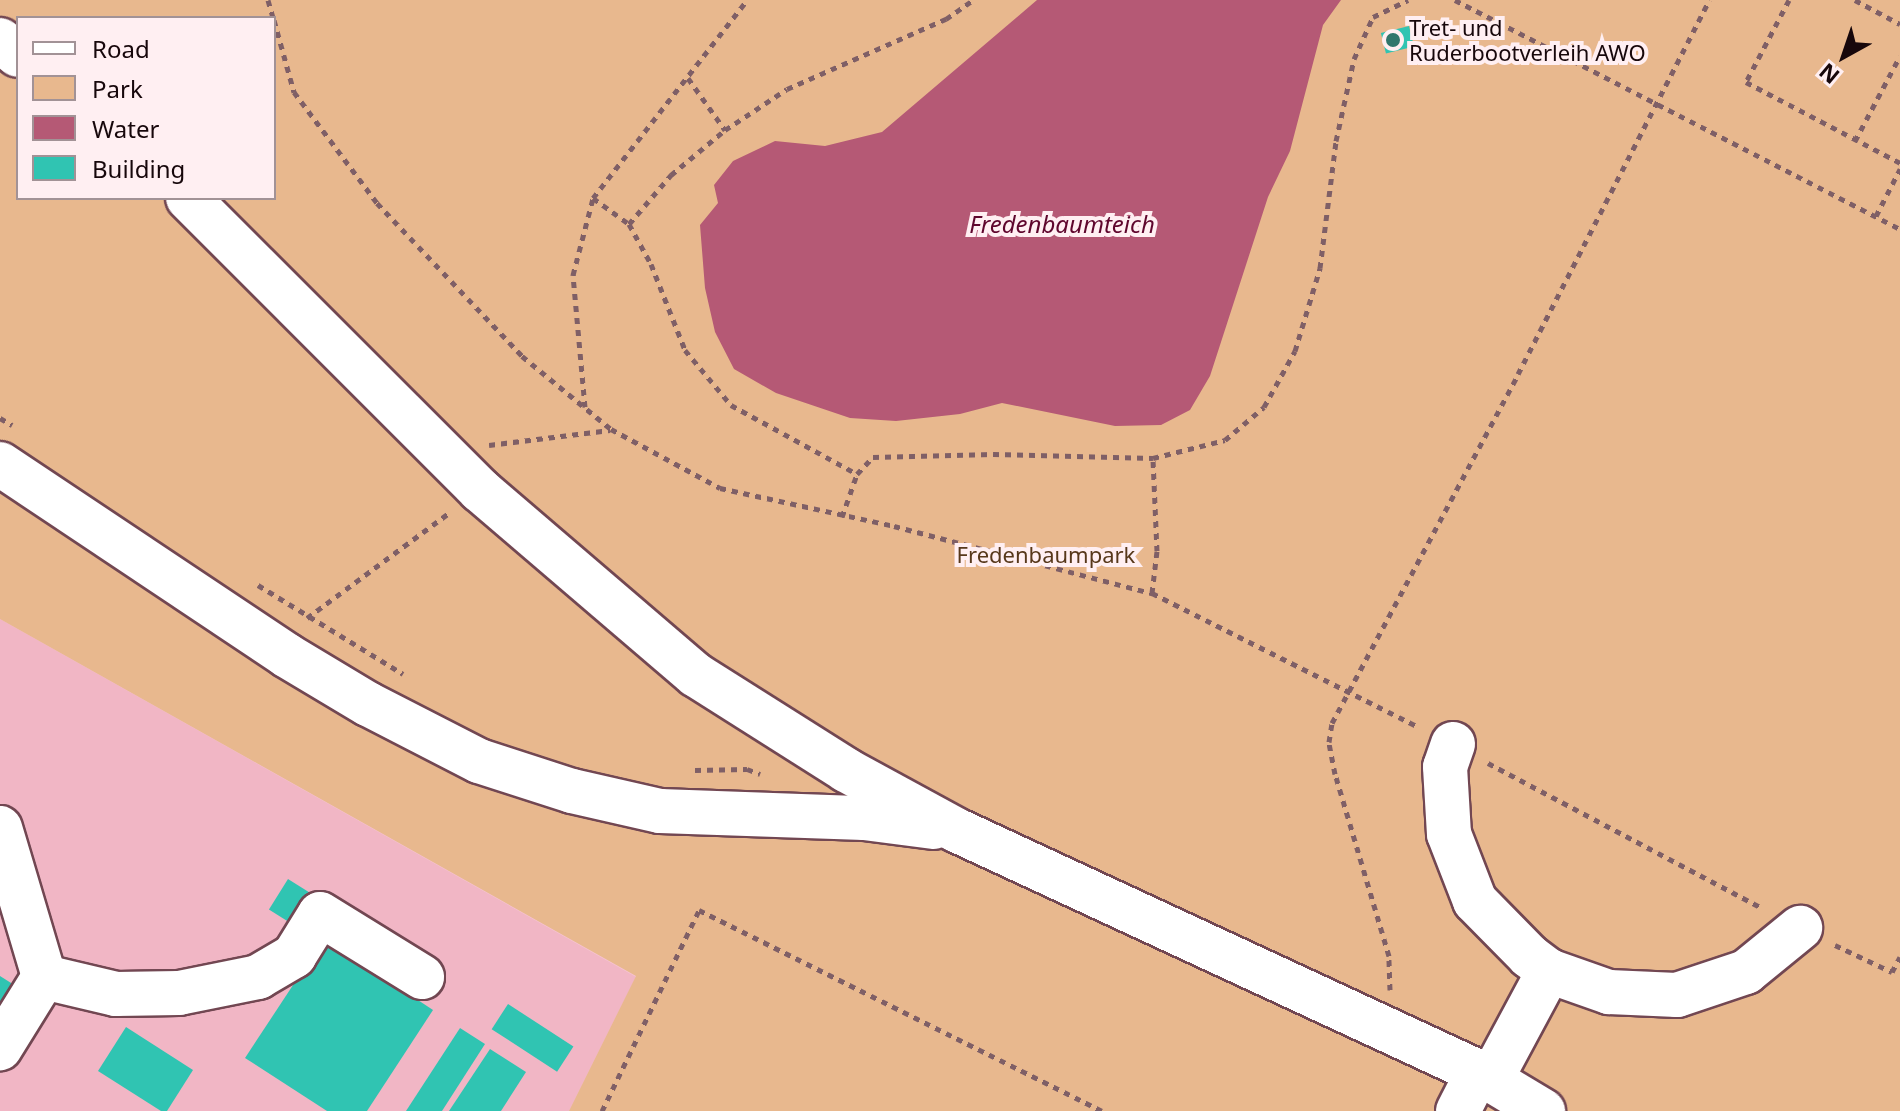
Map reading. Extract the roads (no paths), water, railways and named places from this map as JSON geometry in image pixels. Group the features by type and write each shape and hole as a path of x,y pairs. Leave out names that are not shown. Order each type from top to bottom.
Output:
{"lane":[{"path":"0,40 16,53"},
{"path":"190,200 480,490 696,675 846,770 956,830 1485,1076 1543,1111"},
{"path":"0,464 286,655 368,704 479,761 572,791 660,811 864,818 956,830"},
{"path":"1453,744 1445,767 1449,834 1475,901 1529,956 1549,971 1609,992 1677,995 1746,972 1800,928"},
{"path":"0,828 44,977 0,1048"},
{"path":"44,977 116,994 179,993 258,977 294,956 320,914 422,977"},
{"path":"1458,1111 1485,1076 1549,971"}],"water":[{"name":"Fredenbaumteich","path":"1037,0 1341,0 1323,25 1290,151 1268,197 1210,376 1190,410 1161,425 1115,426 1002,403 960,414 896,421 850,418 776,393 734,369 715,332 705,288 700,225 718,203 714,185 733,161 775,141 825,146 882,132"}],"place":[{"name":"Tret- und Ruderbootverleih AWO","path":"1393,40"}],"park label":[{"name":"Fredenbaumpark","path":"1046,555"}]}
